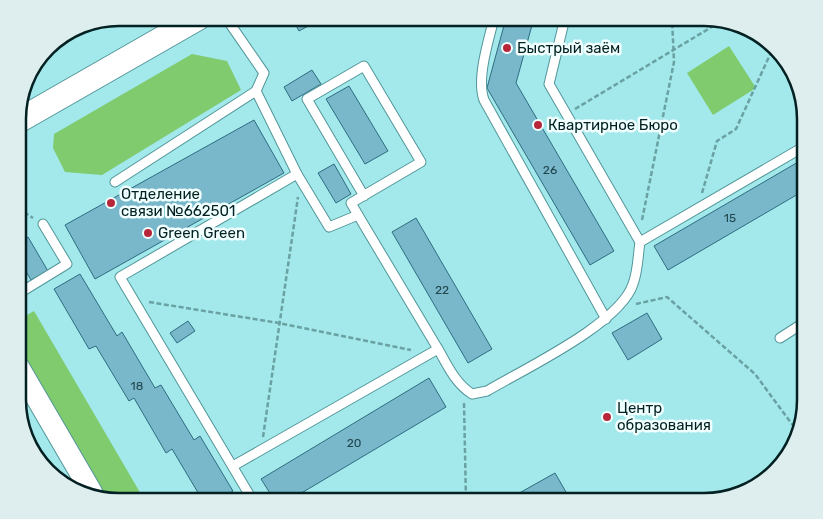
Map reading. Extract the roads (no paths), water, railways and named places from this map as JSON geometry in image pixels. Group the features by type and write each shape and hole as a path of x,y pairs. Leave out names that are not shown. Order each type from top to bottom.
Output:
{"main road":[{"path":"26,116 184,26"}],"street":[{"path":"26,380 89,487"}],"lane":[{"path":"115,182 256,91 264,73 232,26"},
{"path":"492,26 480,90 606,319"},
{"path":"364,196 307,99 364,66 421,162 364,196 351,203 455,380 472,394 487,391 602,324 617,308 633,284 640,242 549,84 563,26"},
{"path":"256,91 299,177 329,227 358,215"},
{"path":"640,242 797,151"},
{"path":"248,493 120,277 299,177"},
{"path":"26,289 67,264 43,224"},
{"path":"780,338 797,327"},
{"path":"233,466 438,349"}],"place":[{"name":"Быстрый заём","path":"507,48"},
{"name":"Квартирное Бюро","path":"538,125"},
{"name":"Отделение связи №662501","path":"111,203"},
{"name":"Green Green","path":"148,233"},
{"name":"Центр образования","path":"607,417"}]}
